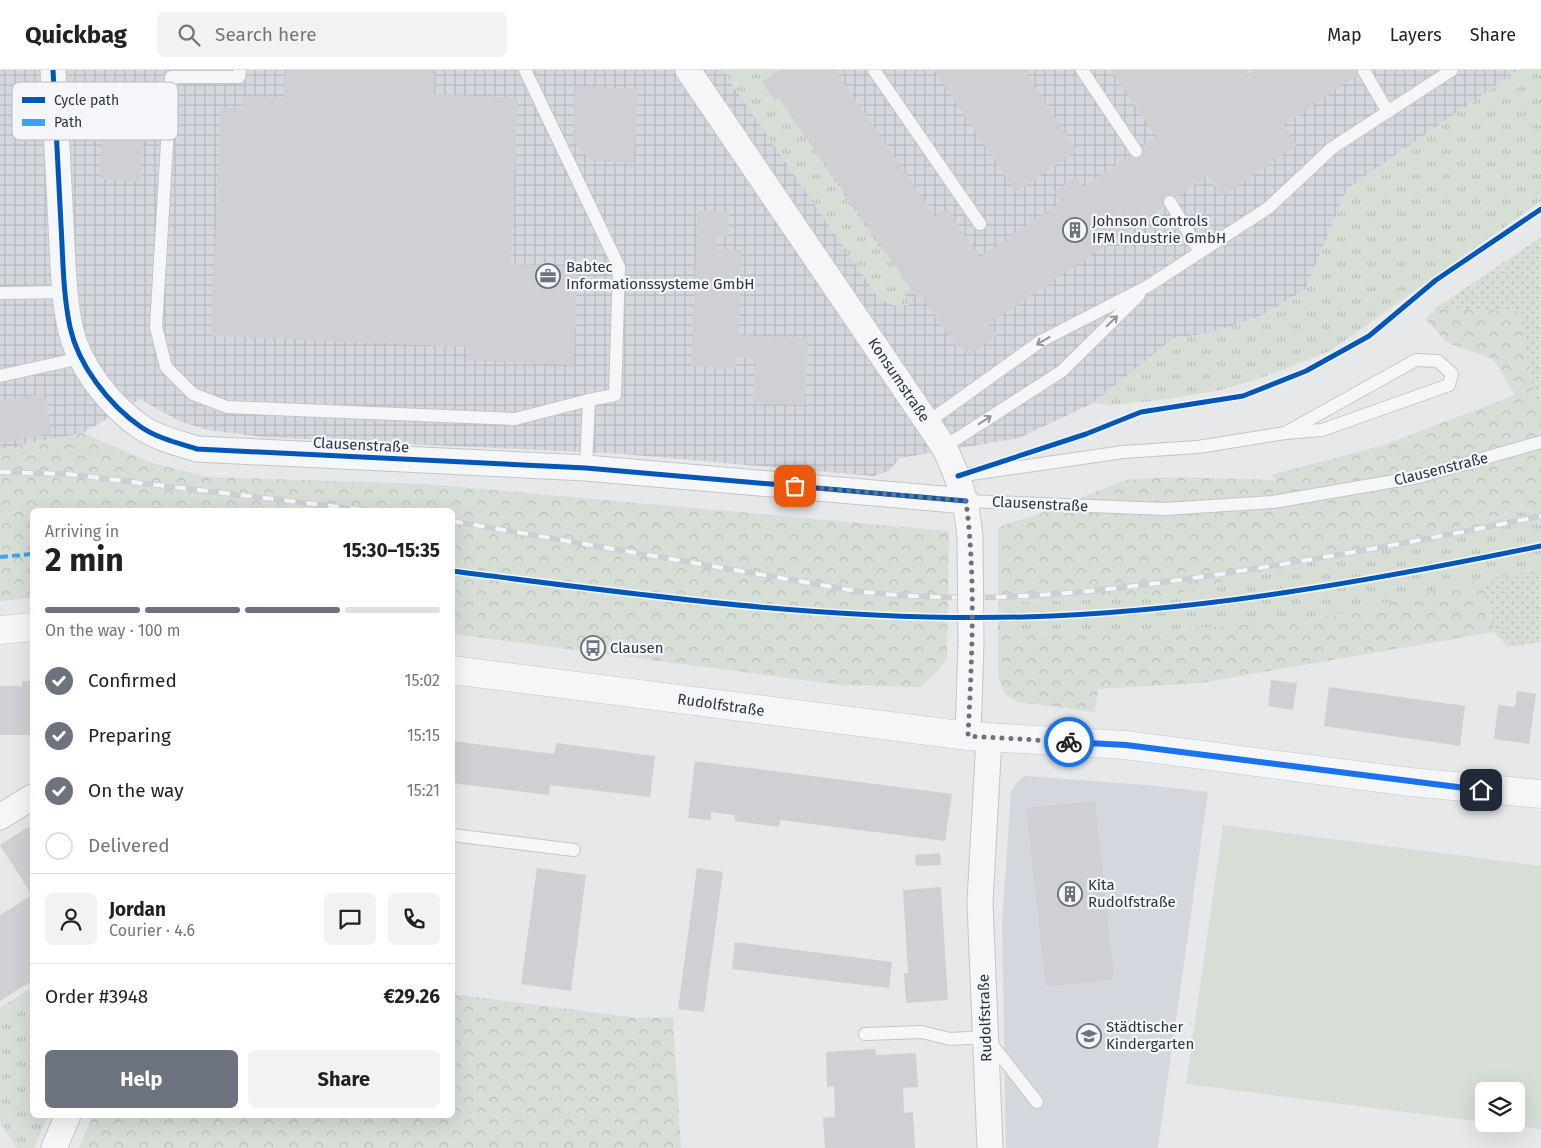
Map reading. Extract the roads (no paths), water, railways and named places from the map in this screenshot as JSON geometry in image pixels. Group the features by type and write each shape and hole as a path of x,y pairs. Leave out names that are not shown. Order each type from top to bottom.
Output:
{"street":[{"name":"Konsumstraße","path":"688,70 928,422 944,447 958,476 966,501 970,536 971,642 979,737"},
{"name":"Clausenstraße","path":"57,140 65,292 70,328 81,358 100,387 118,408 141,427 197,449 586,468 966,501"},
{"path":"0,630 30,628"},
{"name":"Rudolfstraße","path":"455,670 979,737 1126,745 1410,782 1541,794"},
{"name":"Rudolfstraße","path":"979,737 980,902 990,1148"},
{"path":"0,817 30,798"},
{"path":"54,1148 67,1118"}],"lane":[{"path":"171,82 171,77 239,77 240,70"},
{"path":"167,140 156,327 166,367 193,394 227,407 514,419 615,395 619,267 525,70"},
{"path":"874,70 980,224"},
{"path":"1082,70 1136,151"},
{"path":"928,422 1041,341 1148,286 1268,208 1332,148 1452,70"},
{"path":"1364,71 1388,112"},
{"path":"1170,202 1200,252"},
{"path":"944,447 1062,371 1148,286"},
{"path":"0,293 65,292"},
{"path":"0,376 81,358"},
{"path":"958,476 1124,452 1198,447 1285,433 1322,430 1449,385 1452,374 1438,361 1416,360 1285,433"},
{"path":"586,468 590,400"},
{"name":"Clausenstraße","path":"966,501 1165,509 1272,502 1418,477 1541,442"},
{"path":"455,835 574,850"},
{"path":"865,1034 922,1032 950,1039 986,1037 1037,1102"}],"railway":[{"path":"0,472 67,474 348,508"},
{"path":"455,522 856,591 905,596 1001,597 1096,590 1192,578 1353,552 1541,516"}],"place":[{"name":"Johnson Controls IFM Industrie GmbH","path":"1075,230"},
{"name":"Babtec Informationssysteme GmbH","path":"548,276"},
{"name":"Clausen","path":"593,648"},
{"name":"Kita Rudolfstraße","path":"1070,894"},
{"name":"Städtischer Kindergarten","path":"1089,1036"}]}
